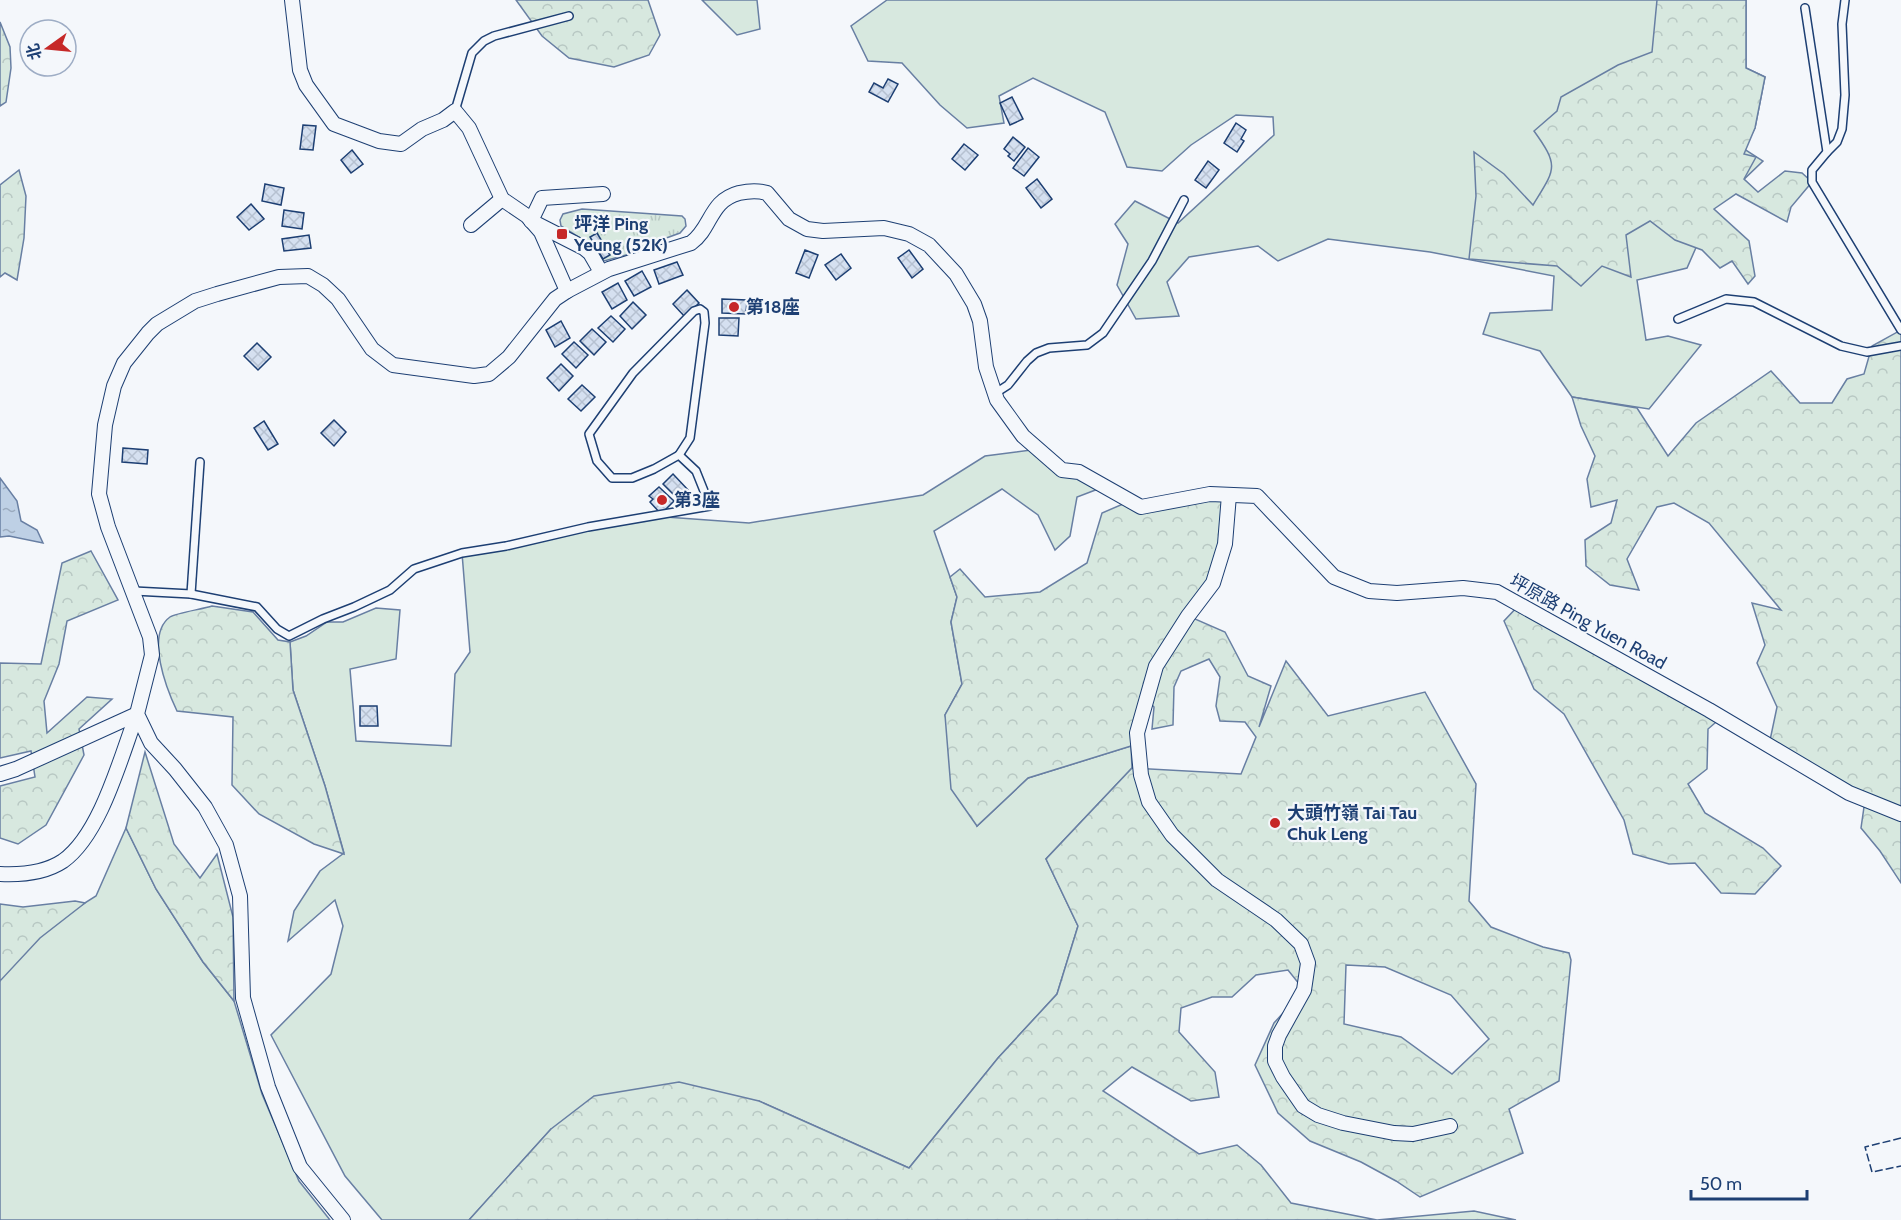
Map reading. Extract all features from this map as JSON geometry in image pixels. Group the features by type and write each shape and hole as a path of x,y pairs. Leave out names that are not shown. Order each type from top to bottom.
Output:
{"street":[{"path":"292,0 300,70 306,85 334,124 379,141 401,144 422,129 443,120 455,111 470,128 502,199 509,202 541,232 567,291"},
{"name":"坪原路 Ping Yuen Road","path":"134,591 108,527 99,494 100,472 105,425 114,386 124,363 158,324 195,301 279,277 308,276 323,285 338,299 372,349 393,365 474,376 489,374 509,357 555,299 567,291 601,272 691,243 701,233 720,203 733,195 745,192 766,193 789,219 807,229 823,231 875,227 901,231 929,245 956,274 974,304 980,321 986,367 994,394 1023,436 1062,470 1079,472 1141,507 1210,494 1257,496 1334,577 1369,591 1397,593 1463,588 1497,592 1699,704 1849,793 1901,814"},
{"path":"531,221 542,198 603,195"},
{"path":"471,225 502,199"},
{"path":"531,221 584,248 590,253 601,272"},
{"path":"1229,495 1225,544 1213,583 1188,616 1156,666 1137,733 1142,775 1149,802 1172,835 1217,880 1276,920 1301,944 1308,963 1304,990 1275,1046 1275,1061 1303,1106 1318,1115 1343,1123 1394,1133 1413,1134 1450,1126"},
{"path":"0,874 21,874 44,869 62,861 83,842 104,802 137,714 152,655 150,637 134,591"},
{"path":"0,774 16,769 137,714"},
{"path":"137,714 151,743 205,807 226,845 240,896 243,998 268,1087 300,1167 343,1220"}],"lane":[{"path":"1845,0 1842,24 1845,95 1842,129 1837,142 1812,170 1812,182 1901,330"},
{"path":"1805,8 1827,152"},
{"path":"455,111 472,53 484,41 494,36 569,16"},
{"path":"994,394 1008,385 1036,353 1049,348 1087,345 1103,333 1152,261 1184,200"},
{"path":"1678,319 1726,299 1754,302 1841,346 1867,352 1901,346"},
{"path":"700,309 704,312 705,323 690,438 679,455 632,478 612,478 597,461 590,434 633,373 694,311 700,309"},
{"path":"134,591 191,594 257,607 277,629 289,636 390,590 414,568 462,552 506,546 588,527 710,506 696,471 679,455"},
{"path":"191,594 200,462"}],"green space":[{"path":"516,0 648,0 660,35 649,55 614,67 569,58 542,36"},
{"path":"702,0 757,0 760,29 737,35"},
{"path":"887,0 1746,0 1746,68 1765,77 1755,128 1744,149 1763,161 1713,209 1687,268 1637,280 1646,340 1668,336 1701,345 1649,409 1572,397 1540,351 1483,334 1490,313 1552,310 1554,276 1430,252 1328,239 1278,261 1258,246 1189,257 1167,282 1179,316 1136,319 1117,285 1128,244 1115,224 1135,201 1178,223 1274,135 1273,117 1236,115 1191,145 1162,171 1127,167 1105,112 1033,78 999,96 1004,123 967,128 940,105 902,63 868,61 851,26"},
{"path":"1657,0 1746,0 1746,68 1765,77 1755,128 1744,154 1756,157 1744,179 1758,192 1785,171 1802,173 1812,182 1791,207 1787,222 1736,194 1714,209 1749,241 1755,276 1748,284 1732,261 1720,268 1702,250 1675,240 1650,221 1626,235 1631,277 1602,266 1581,286 1557,266 1469,259 1476,196 1474,152 1504,174 1533,205 1552,168 1548,153 1534,131 1557,111 1561,97 1618,65 1652,52"},
{"path":"0,22 10,47 11,68 6,102 0,106"},
{"path":"19,170 26,196 24,238 17,280 5,273 0,277 0,185"},
{"path":"582,209 682,216 686,226 680,233 658,241 659,246 604,261 590,244 561,226 560,220 563,214"},
{"path":"1901,330 1901,883 1880,851 1861,828 1865,800 1769,745 1777,707 1757,663 1765,645 1752,603 1781,610 1709,523 1674,503 1657,507 1627,559 1639,590 1610,585 1586,566 1585,540 1611,523 1617,500 1591,507 1587,479 1595,456 1581,426 1572,397 1637,408 1668,456 1696,423 1771,371 1800,403 1832,403 1847,379 1864,374 1872,346"},
{"path":"1031,450 1098,489 1077,497 1070,536 1055,550 1038,515 1002,489 934,531 957,597 951,622 962,684 945,715 977,826 1028,778 1131,746 1132,768 1046,859 1078,926 1057,994 998,1058 909,1168 759,1101 551,1129 469,1220 382,1220 345,1176 271,1035 331,974 343,926 335,900 288,941 294,911 320,871 344,853 325,786 293,690 290,642 306,636 327,622 343,622 376,608 400,610 396,659 350,669 356,741 451,746 455,674 470,652 462,553 652,516 749,523 923,495 985,456"},
{"path":"1229,495 1223,550 1188,616 1225,632 1248,676 1271,686 1259,727 1286,661 1328,716 1425,692 1476,784 1469,901 1491,927 1543,947 1569,953 1571,960 1559,1081 1509,1109 1523,1153 1420,1197 1361,1162 1310,1141 1278,1113 1255,1065 1274,1023 1304,990 1288,970 1256,975 1232,997 1212,997 1181,1008 1179,1032 1215,1072 1219,1097 1191,1101 1132,1067 1103,1091 1199,1154 1237,1145 1261,1165 1291,1203 1377,1220 469,1220 551,1129 594,1096 679,1082 759,1101 909,1168 998,1058 1057,994 1078,926 1046,859 1132,768 1241,774 1256,737 1245,722 1220,721 1216,706 1220,677 1209,659 1181,671 1174,687 1173,725 1152,729 1154,707 1147,700 1131,746 1028,778 977,826 951,789 945,715 962,684 951,622 957,597 950,577 960,569 985,597 1040,592 1087,563 1102,513 1130,501","holes":["1346,965 1385,967 1451,995 1489,1039 1452,1074 1401,1037 1344,1024"]},
{"path":"91,551 118,600 67,621 59,664 44,701 47,733 87,697 112,699 79,729 84,755 46,825 18,844 0,838 0,786 35,777 31,751 0,758 0,663 41,664 62,563"},
{"path":"1520,604 1722,717 1708,729 1707,769 1688,784 1705,813 1763,848 1781,866 1755,894 1721,893 1695,863 1669,864 1633,854 1624,820 1564,714 1534,689 1504,621"},
{"path":"212,606 253,612 278,640 290,642 293,690 325,786 344,854 314,844 259,814 232,785 233,717 177,711 160,663 159,636 163,625 170,617"},
{"path":"145,752 174,844 200,878 217,854 233,917 234,1001 203,962 156,889 126,828"},
{"path":"126,828 156,889 203,962 234,1001 262,1094 299,1181 330,1220 0,1220 0,979 37,933 96,896"},
{"path":"75,901 85,903 40,938 0,981 0,904 23,907"},
{"path":"1474,1211 1516,1220 1377,1220"}],"water":[{"path":"0,478 17,501 21,521 37,530 43,543 9,536 0,537"}],"building":[{"path":"888,79 898,84 888,102 869,92 874,83 883,88"},
{"path":"1012,97 1023,119 1010,125 1000,103"},
{"path":"1236,123 1246,130 1241,139 1244,141 1237,152 1224,143"},
{"path":"303,125 316,126 313,150 300,149"},
{"path":"1013,137 1025,147 1014,161 1004,149"},
{"path":"964,144 978,155 965,170 952,159"},
{"path":"1028,148 1039,157 1024,176 1013,168"},
{"path":"352,150 363,164 351,173 341,160"},
{"path":"1208,161 1219,170 1206,188 1195,180"},
{"path":"1037,179 1052,199 1041,208 1026,188"},
{"path":"265,184 284,188 281,205 262,201"},
{"path":"251,204 264,219 249,230 237,217"},
{"path":"284,210 304,213 302,229 282,226"},
{"path":"597,233 610,255 603,259 590,237"},
{"path":"309,235 311,248 284,251 282,239"},
{"path":"805,250 818,255 809,278 796,273"},
{"path":"909,250 923,269 912,278 898,258"},
{"path":"841,254 851,268 836,280 825,265"},
{"path":"677,262 683,275 659,284 654,270"},
{"path":"642,271 651,287 634,296 625,281"},
{"path":"618,283 627,300 612,309 602,292"},
{"path":"687,290 699,303 685,317 673,304"},
{"name":"第18座","path":"722,299 747,300 746,314 722,313"},
{"path":"633,302 646,315 632,329 620,316"},
{"path":"611,316 625,329 613,342 598,328"},
{"path":"719,318 739,318 738,336 719,335"},
{"path":"561,321 570,338 555,347 546,330"},
{"path":"592,329 606,342 594,355 580,341"},
{"path":"574,342 588,355 576,368 562,354"},
{"path":"257,343 271,357 258,370 244,356"},
{"path":"561,364 573,376 559,391 547,378"},
{"path":"582,385 595,397 581,411 568,399"},
{"path":"334,420 346,432 334,446 321,433"},
{"path":"264,421 278,444 268,450 254,428"},
{"path":"123,448 148,450 147,464 122,462"},
{"path":"673,474 690,492 681,502 663,484"},
{"name":"第3座","path":"659,487 674,501 661,514 650,502 653,499 649,496"},
{"path":"360,706 377,706 378,726 360,726"}],"fence":[{"path":"1901,1138 1865,1147 1872,1172 1901,1166"}],"place":[{"name":"坪洋 Ping Yeung (52K)","path":"562,234"},
{"name":"第18座","path":"734,307"},
{"name":"第3座","path":"662,500"},
{"name":"大頭竹嶺 Tai Tau Chuk Leng","path":"1275,823"}]}
